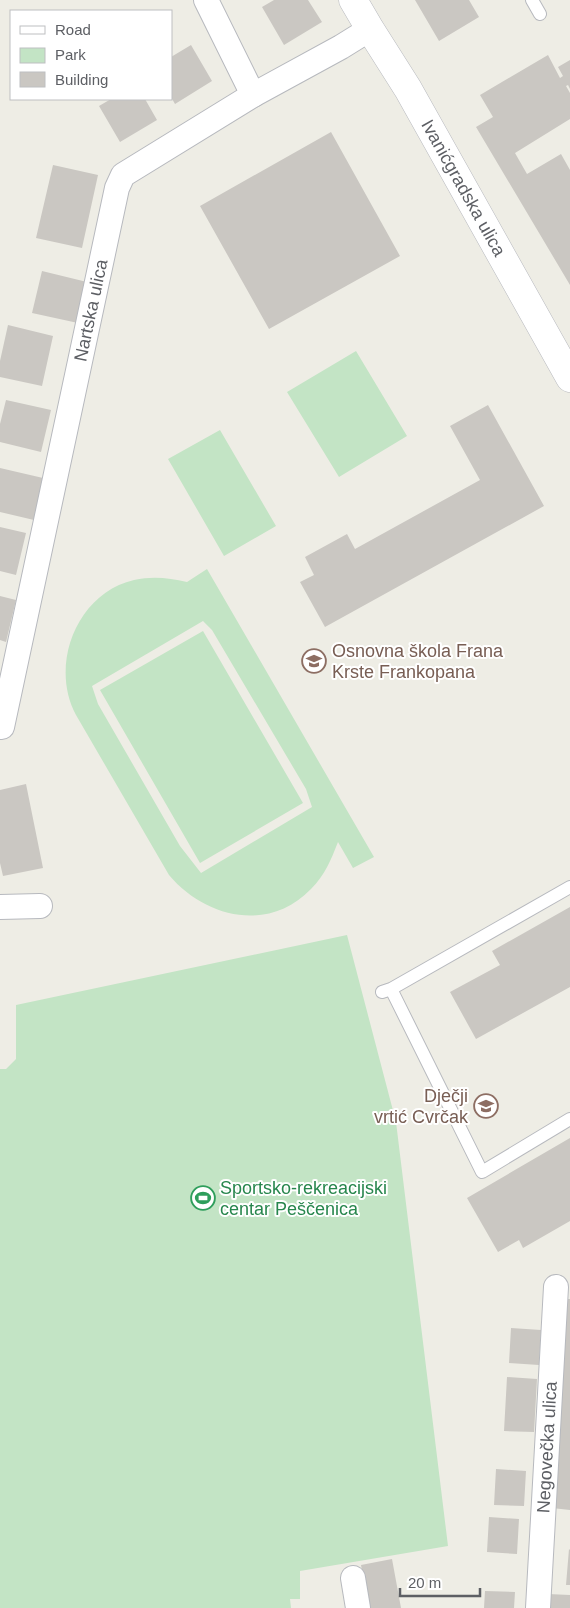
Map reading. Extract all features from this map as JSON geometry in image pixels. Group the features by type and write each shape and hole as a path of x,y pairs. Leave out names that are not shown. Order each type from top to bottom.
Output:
{"street":[{"path":"206,0 253,95"},
{"name":"Ivanićgradska ulica","path":"353,0 408,89 570,378"},
{"name":"Nartska ulica","path":"0,727 2,727 117,188 123,175 253,95 370,29"},
{"path":"0,907 40,906"},
{"name":"Negovečka ulica","path":"538,1608 556,1287"},
{"path":"353,1578 358,1608"}],"lane":[{"path":"532,0 540,14"},
{"path":"570,887 386,991 482,1172 570,1119"}],"green space":[{"path":"356,351 407,436 339,477 287,392"},
{"path":"220,430 276,526 224,556 168,459"},
{"path":"207,569 374,857 353,868 338,842 327,867 316,884 294,903 276,911 257,915 238,915 219,910 200,902 169,875 76,715 68,695 66,675 67,654 83,615 97,600 114,587 134,580 161,578 187,582","holes":["203,621 212,630 306,789 312,807 201,873 180,846 98,704 92,686"]},
{"path":"203,631 303,803 200,863 100,690"},
{"name":"Sportsko-rekreacijski centar Peščenica","path":"347,935 396,1122 448,1546 300,1571 300,1599 290,1599 291,1608 0,1608 0,1069 6,1069 16,1059 16,1005"}],"building":[{"path":"274,0 308,0 322,22 284,45 262,7"},
{"path":"415,0 469,0 479,17 439,41"},
{"path":"191,45 212,81 175,104 172,99 172,56"},
{"path":"548,55 560,78 563,76 558,67 570,60 570,89 568,85 566,86 570,93 570,119 515,153 527,174 561,154 570,170 570,285 476,127 493,117 480,95"},
{"path":"109,100 146,100 157,120 120,142 99,106"},
{"path":"331,132 400,256 269,329 200,206"},
{"path":"53,165 98,175 82,248 36,238"},
{"path":"42,271 87,282 78,323 32,313"},
{"path":"8,325 53,336 42,386 0,377 0,361"},
{"path":"6,400 51,410 41,452 0,442 0,424"},
{"path":"488,405 544,506 325,627 300,582 314,575 305,557 347,534 355,549 480,480 450,426"},
{"path":"0,468 43,478 34,520 0,512"},
{"path":"0,527 26,533 16,575 0,571"},
{"path":"0,596 16,600 6,642 0,640"},
{"path":"26,784 43,868 3,876 0,863 0,790"},
{"path":"570,907 570,987 476,1039 450,992 500,965 492,951"},
{"path":"570,1138 570,1221 523,1248 519,1240 498,1252 467,1198"},
{"path":"566,1299 570,1299 570,1510 552,1508"},
{"path":"511,1328 541,1330 539,1365 509,1363"},
{"path":"507,1377 537,1379 534,1432 504,1431"},
{"path":"496,1469 526,1471 524,1506 494,1505"},
{"path":"489,1517 519,1519 517,1554 487,1552"},
{"path":"569,1549 570,1585 566,1585"},
{"path":"392,1559 401,1608 369,1608 361,1565"},
{"path":"485,1591 515,1592 514,1608 484,1608"},
{"path":"548,1594 570,1595 570,1608 547,1608"}],"place":[{"name":"Osnovna škola Frana Krste Frankopana","path":"314,661"},
{"name":"Dječji vrtić Cvrčak","path":"486,1106"},
{"name":"Sportsko-rekreacijski centar Peščenica","path":"203,1198"}]}
